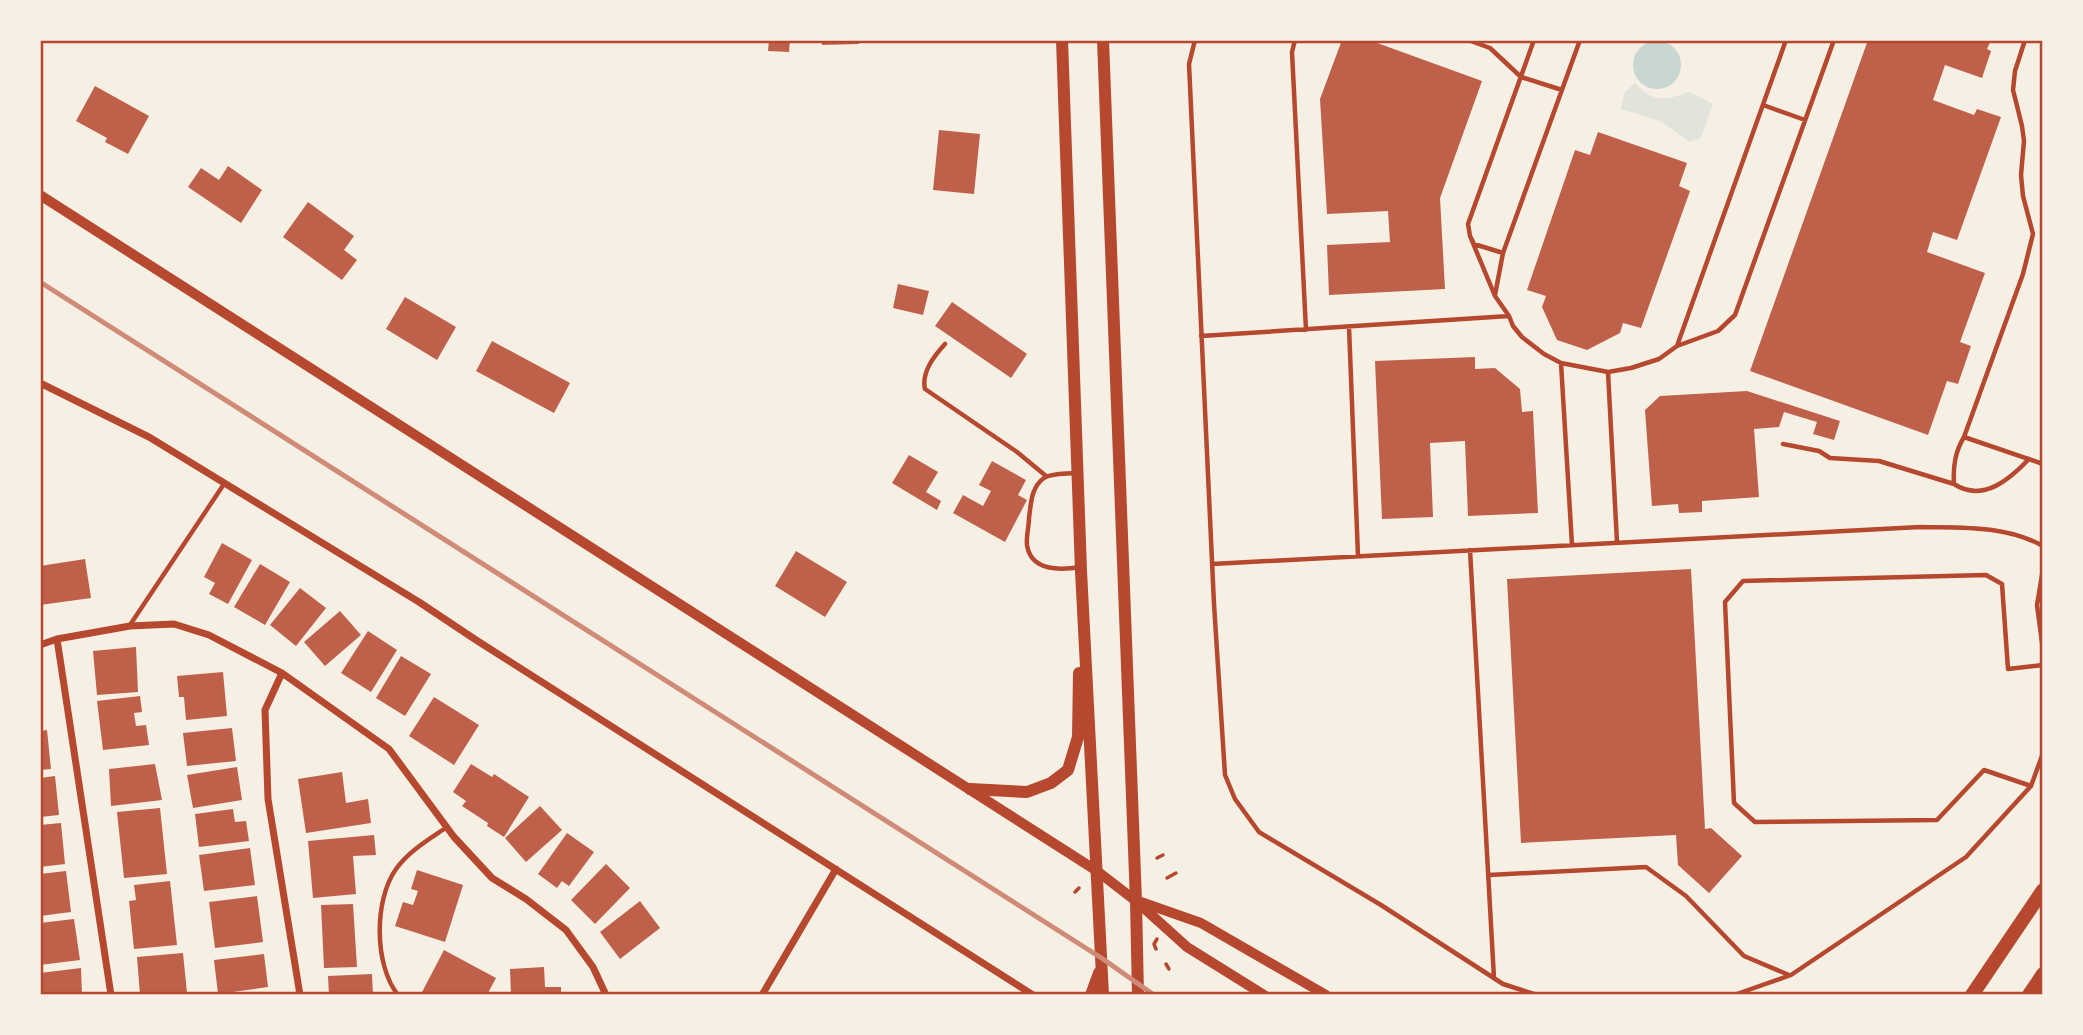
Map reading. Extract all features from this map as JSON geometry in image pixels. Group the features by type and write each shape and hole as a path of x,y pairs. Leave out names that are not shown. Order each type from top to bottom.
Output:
{"main road":[{"path":"1062,40 1081,569 1103,995"},
{"path":"1103,40 1138,995"},
{"path":"970,789 1027,792 1051,783 1068,770 1078,737 1081,569"},
{"path":"1972,995 2043,890"},
{"path":"1091,995 1103,959"},
{"path":"2029,995 2043,974"}],"street":[{"path":"40,195 1097,871 1136,901 1187,947 1264,995"},
{"path":"40,383 149,437 419,602 1033,995"},
{"path":"40,645 57,639 130,626 174,624 209,635 282,673 389,749 447,827 492,878 526,899 566,930 593,967 606,995"},
{"path":"57,639 111,995"},
{"path":"282,673 265,710 268,799 300,995"},
{"path":"762,995 836,869"},
{"path":"1136,901 1201,923 1326,995"}],"lane":[{"path":"1195,40 1189,64 1219,709 1225,775 1235,799 1259,832 1381,905 1494,979 1538,995"},
{"path":"1295,40 1293,52 1306,330"},
{"path":"1468,40 1490,48 1521,78 1562,90"},
{"path":"1534,40 1468,224 1469,236 1495,296 1522,337 1561,363 1608,372 1659,359 1677,346 1718,331 1735,316 1834,40"},
{"path":"1495,296 1503,253 1580,40"},
{"path":"1677,346 1786,40"},
{"path":"1954,484 1956,450 1964,437 2020,286 2033,234 2023,196 2021,175 2024,141 2013,90 2014,71 2025,40"},
{"path":"1763,105 1805,120"},
{"path":"1469,236 1474,244 1503,253"},
{"path":"1201,336 1509,316"},
{"path":"1349,327 1358,556"},
{"path":"945,344 933,357 923,382 925,389 1017,452 1046,476"},
{"path":"1561,363 1572,545"},
{"path":"1608,372 1617,542"},
{"path":"1964,437 2043,464"},
{"path":"1783,444 1819,451 1830,458 1879,461 1954,484 1962,489 1994,488 2012,476 2029,459"},
{"path":"1077,473 1046,476 1036,486 1031,502 1027,545 1031,556 1040,565 1060,570 1081,569"},
{"path":"130,626 224,483"},
{"path":"1212,564 1920,527 1996,529 2043,546"},
{"path":"1470,550 1494,979"},
{"path":"2043,569 2040,605 2043,650"},
{"path":"2031,786 1984,770 1937,820 1755,822 1734,803 1725,602 1743,581 1986,575 2001,584 2008,669 2043,665"},
{"path":"1734,995 1790,976 1966,857 2031,786 2043,753"},
{"path":"398,995 393,989 383,961 379,938 385,893 395,870 413,850 447,827"},
{"path":"1489,875 1646,867 1686,896 1744,956 1790,976"}],"path":[{"path":"1157,858 1163,855"},
{"path":"1167,878 1176,873"},
{"path":"1075,892 1079,888"},
{"path":"1156,949 1154,944 1157,939"}],"shaded area":[{"path":"1657,41 1674,48 1681,65 1674,82 1657,89 1640,82 1633,65 1640,48"},
{"path":"1635,83 1654,97 1667,98 1690,92 1713,104 1701,138 1690,142 1660,121 1621,109 1624,93"}],"building":[{"path":"769,40 790,40 789,52 768,51"},
{"path":"822,40 859,40 859,44 822,45"},
{"path":"1342,40 1369,40 1482,81 1440,198 1445,289 1329,295 1327,245 1390,242 1388,211 1327,214 1320,99"},
{"path":"1868,40 1991,40 1987,49 1991,51 1982,78 1945,65 1933,100 1974,115 1977,109 2001,117 1957,240 1933,232 1927,252 1985,273 1960,342 1971,346 1958,384 1947,381 1928,435 1750,371"},
{"path":"95,86 149,116 128,154 105,142 107,138 76,121"},
{"path":"939,130 980,134 974,194 933,190"},
{"path":"1598,132 1687,163 1679,186 1690,191 1641,328 1623,323 1620,333 1587,350 1557,340 1542,307 1546,296 1527,290 1575,150 1590,155"},
{"path":"228,166 262,190 241,223 188,187 201,168 219,180"},
{"path":"308,202 354,236 344,250 357,260 342,280 283,237"},
{"path":"898,284 929,291 923,315 893,308"},
{"path":"405,297 456,327 437,360 386,329"},
{"path":"952,302 1027,354 1011,378 935,326"},
{"path":"492,341 570,383 554,413 476,371"},
{"path":"1475,357 1475,369 1495,368 1520,389 1522,412 1533,411 1538,513 1468,516 1465,441 1430,443 1433,517 1382,519 1375,361"},
{"path":"1747,391 1840,421 1834,440 1813,434 1817,422 1784,412 1779,427 1754,429 1759,497 1702,501 1702,512 1679,513 1678,504 1652,506 1645,410 1660,396"},
{"path":"909,455 938,472 926,492 941,501 937,510 892,483"},
{"path":"992,461 1026,480 1018,495 1027,500 1005,542 953,513 963,495 983,506 991,491 979,485"},
{"path":"222,543 252,560 228,604 209,594 215,583 204,577"},
{"path":"796,551 847,582 825,617 775,586"},
{"path":"85,559 91,598 40,605 40,566"},
{"path":"260,564 290,582 265,625 234,607"},
{"path":"1691,569 1705,829 1711,828 1742,856 1709,893 1678,865 1676,835 1521,843 1507,579"},
{"path":"300,588 326,608 296,646 270,625"},
{"path":"340,611 361,635 325,666 304,642"},
{"path":"368,631 397,650 371,692 341,673"},
{"path":"136,647 138,692 97,695 93,651"},
{"path":"401,656 431,674 405,716 376,698"},
{"path":"223,672 227,716 186,720 184,697 179,697 177,676"},
{"path":"140,696 142,712 134,713 136,726 146,725 149,745 103,750 97,701"},
{"path":"434,697 479,725 454,765 409,736"},
{"path":"232,728 236,761 187,766 183,733"},
{"path":"47,730 51,769 40,770 40,731"},
{"path":"155,764 162,800 111,806 109,769"},
{"path":"471,764 492,777 494,774 529,797 504,837 462,806 466,801 453,792"},
{"path":"237,767 242,800 193,808 187,775"},
{"path":"342,772 346,803 368,799 371,823 306,833 298,779"},
{"path":"55,776 59,815 40,817 40,778"},
{"path":"540,806 562,830 526,862 505,838"},
{"path":"160,808 167,874 124,878 117,812"},
{"path":"233,809 235,822 246,821 249,841 199,847 195,814"},
{"path":"61,823 65,864 40,867 40,825"},
{"path":"567,833 594,852 569,886 562,881 557,888 538,874"},
{"path":"374,835 376,855 353,856 356,894 313,898 308,841"},
{"path":"250,848 255,885 204,891 199,855"},
{"path":"606,864 630,888 595,924 571,900"},
{"path":"417,870 463,885 445,942 395,926 403,902 413,905 418,891 411,889"},
{"path":"66,871 71,912 40,916 40,874"},
{"path":"170,881 177,945 134,949 129,901 136,900 134,885"},
{"path":"257,896 263,942 215,948 209,902"},
{"path":"640,901 660,928 620,959 600,932"},
{"path":"353,904 357,967 324,968 321,905"},
{"path":"74,919 80,960 40,965 40,923"},
{"path":"444,950 496,978 487,995 421,994"},
{"path":"183,953 187,993 140,995 137,957"},
{"path":"264,954 268,987 218,994 214,960"},
{"path":"544,967 545,987 561,987 561,995 511,995 510,969"},
{"path":"81,968 82,995 40,995 40,973"},
{"path":"372,974 373,995 329,995 328,976"}],"railway":[{"path":"40,282 1103,959 1154,995"}]}
